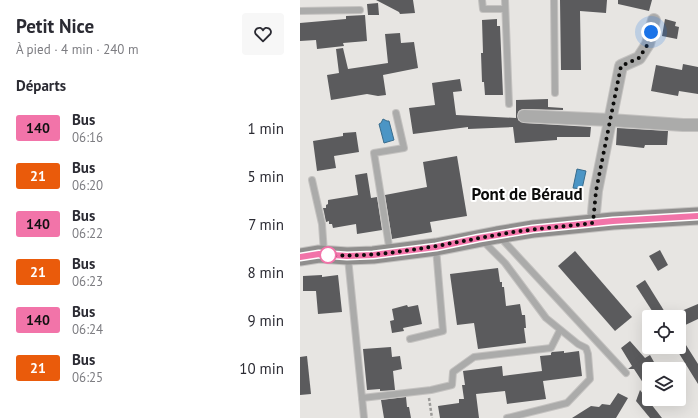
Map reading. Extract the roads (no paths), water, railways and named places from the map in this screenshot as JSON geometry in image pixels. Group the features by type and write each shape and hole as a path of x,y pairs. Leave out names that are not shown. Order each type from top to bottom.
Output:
{"main road":[{"path":"300,257 322,255 373,255 436,247 498,235 593,223 698,216"},
{"path":"300,249 322,255"}],"street":[{"path":"593,223 596,191 621,66 639,58 648,44 654,20"},
{"path":"524,116 698,125"}],"lane":[{"path":"482,0 483,9 505,9"},
{"path":"505,0 509,104"},
{"path":"554,0 555,93"},
{"path":"300,11 360,10"},
{"path":"390,253 374,153 404,148 396,113"},
{"path":"312,180 322,224 322,255"},
{"path":"498,235 626,374"},
{"path":"479,238 505,263 546,318 578,344 586,348 588,354 590,379 567,403 507,418"},
{"path":"410,339 443,330 436,247"},
{"path":"347,256 364,418"},
{"path":"362,398 427,390 452,385 453,372 474,356 551,348 560,330"}],"water":[{"path":"383,119 389,121 394,140 384,143 379,124"},
{"path":"577,169 586,171 582,189 573,188"}],"district":[{"name":"Pont de Béraud","path":"527,194"}]}
